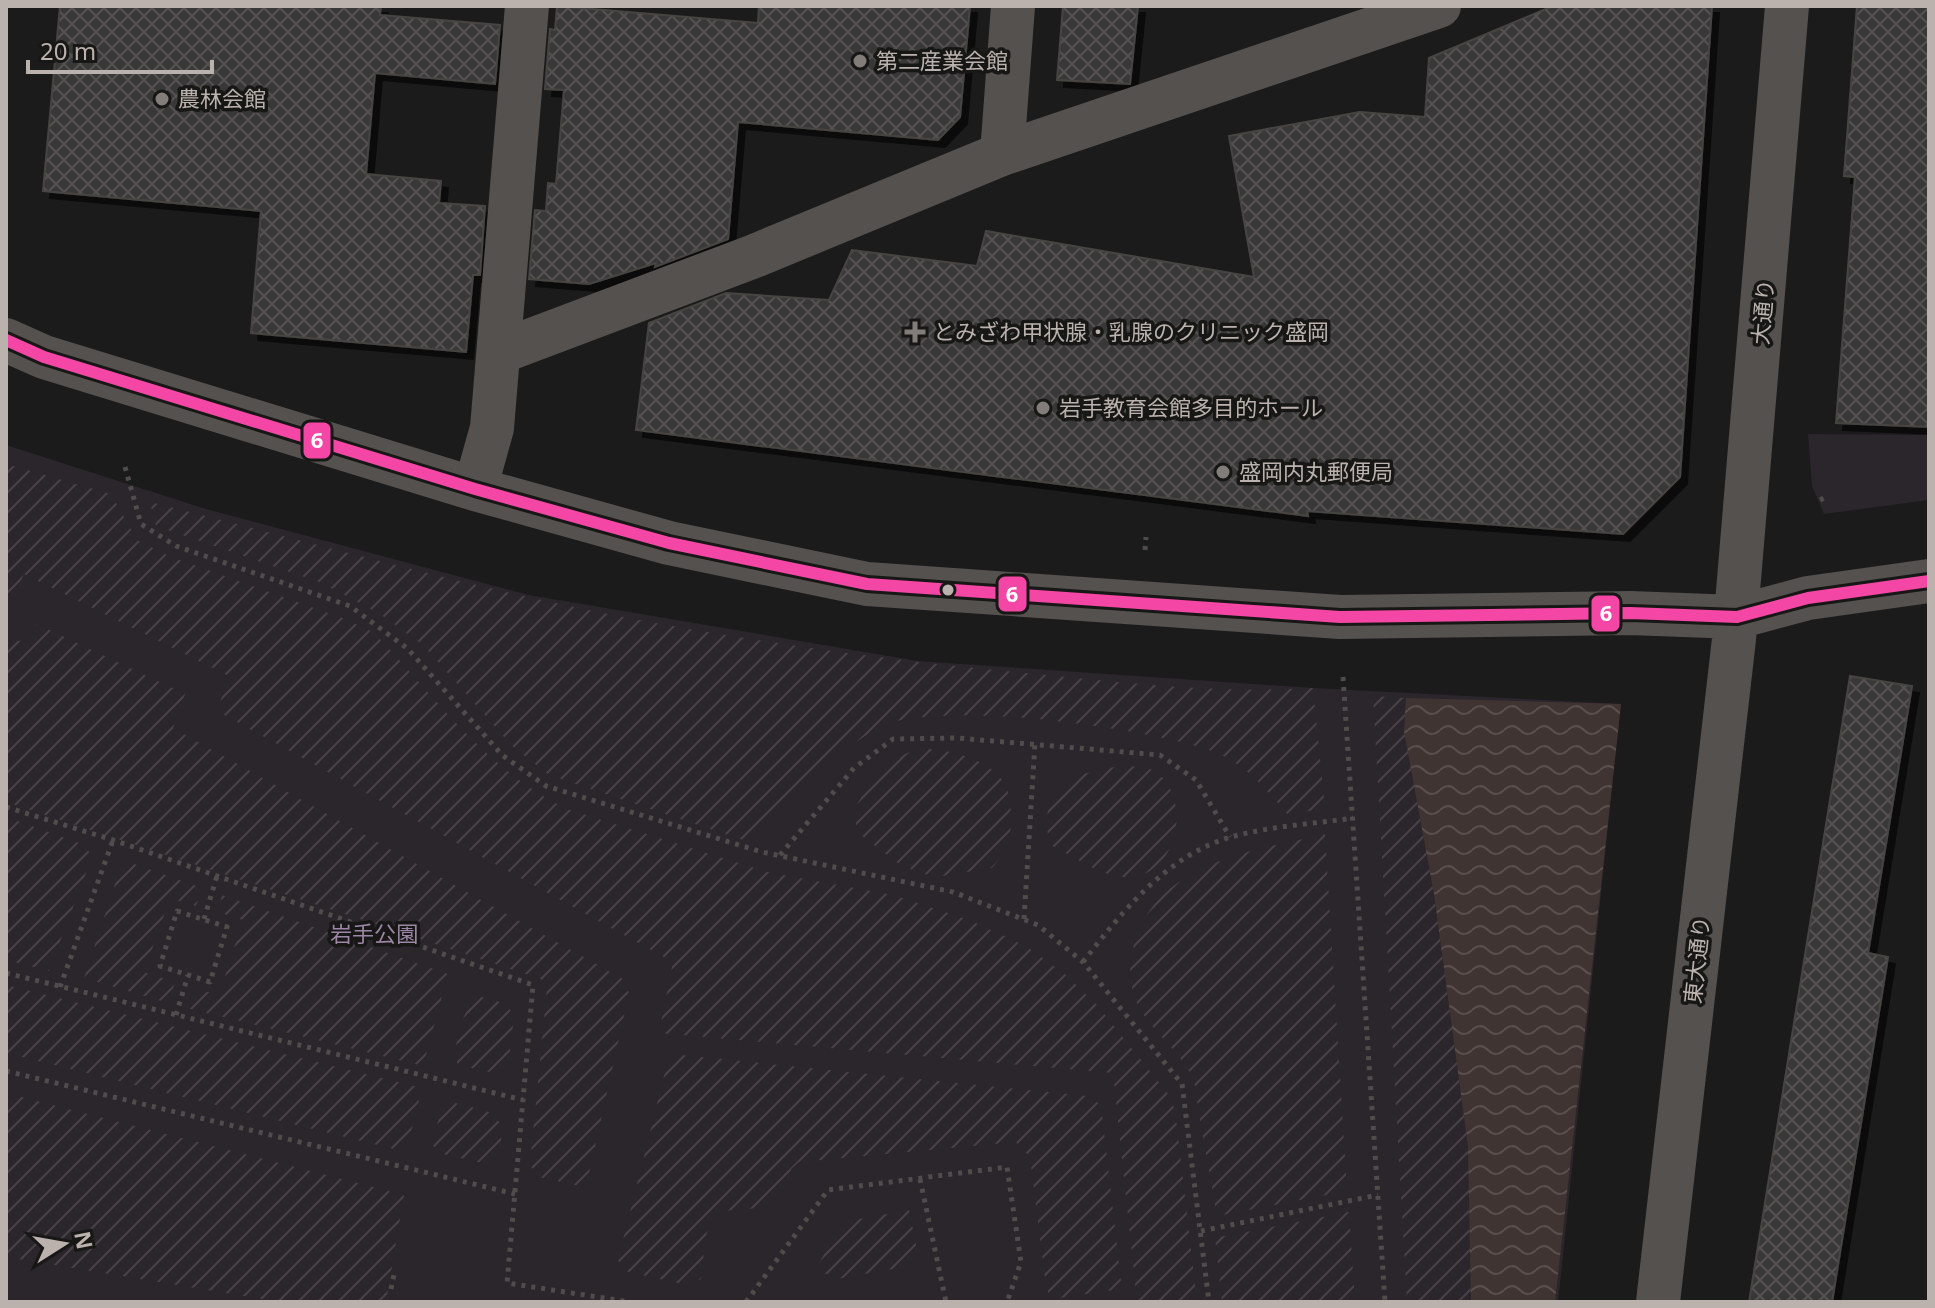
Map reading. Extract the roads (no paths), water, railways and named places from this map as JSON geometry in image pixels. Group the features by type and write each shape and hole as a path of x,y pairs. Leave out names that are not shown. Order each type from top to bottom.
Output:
{"street":[{"path":"475,489 492,428 527,6"},
{"path":"1002,154 1013,6"},
{"path":"500,352 752,257 1002,154 1439,6"},
{"name":"大通り","path":"1737,617 1787,6"},
{"path":"6,340 44,357 475,489 669,543 867,584 1340,617 1630,613 1737,617 1808,598 1929,581"},
{"name":"東大通り","path":"1658,1302 1737,617"}],"water":[{"path":"1406,698 1621,704 1555,1302 1471,1302 1468,1146 1434,894 1404,731"}],"place":[{"name":"第二産業会館","path":"860,61"},
{"name":"農林会館","path":"162,99"},
{"name":"とみざわ甲状腺・乳腺のクリニック盛岡","path":"915,332"},
{"name":"岩手教育会館多目的ホール","path":"1043,408"},
{"name":"盛岡内丸郵便局","path":"1223,472"}],"park label":[{"name":"岩手公園","path":"374,934"}]}
